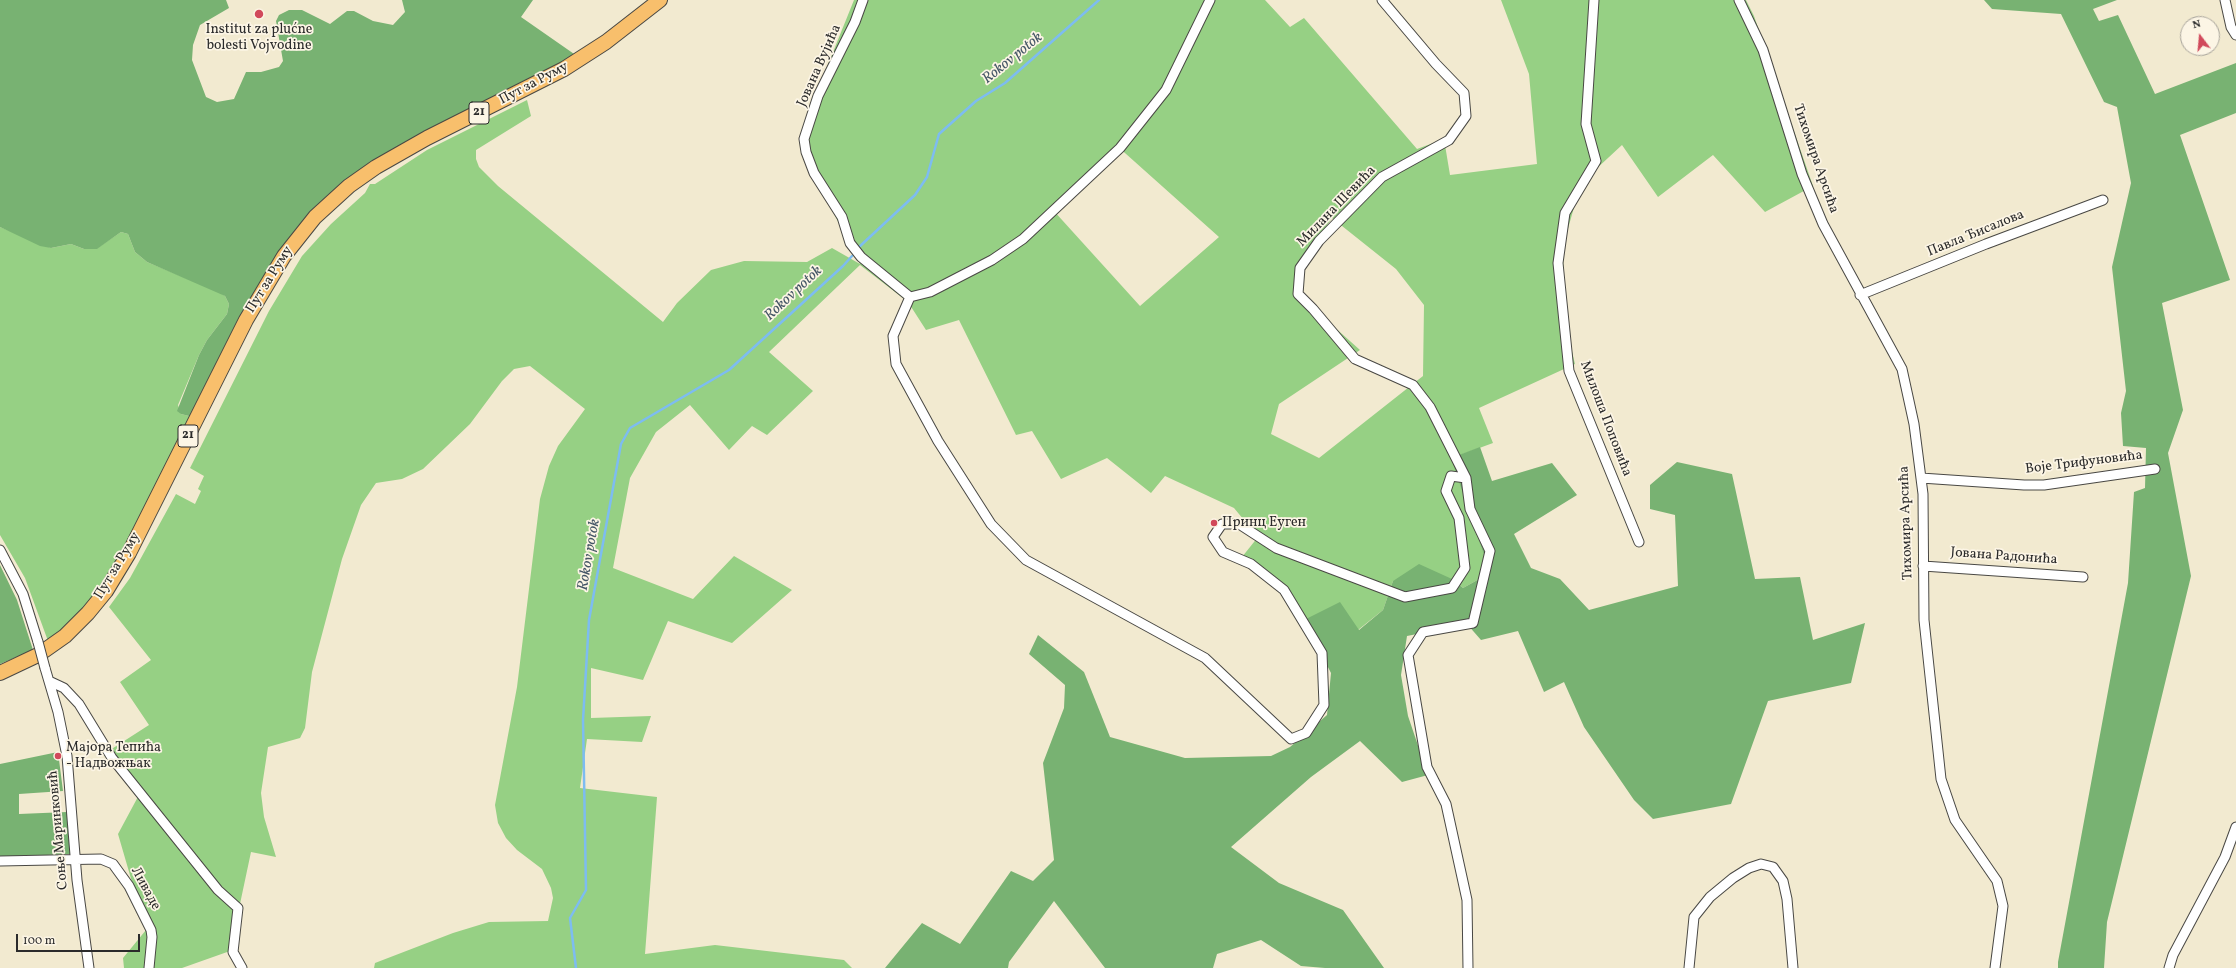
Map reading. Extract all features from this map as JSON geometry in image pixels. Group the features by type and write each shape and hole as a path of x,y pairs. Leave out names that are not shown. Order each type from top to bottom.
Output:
{"main road":[{"name":"Пут за Руму","path":"0,673 38,655 64,636 88,613 106,591 129,553 246,320 284,256 315,217 349,186 376,167 427,138 564,68 606,42 660,0"}],"street":[{"name":"Јована Вујића","path":"863,0 855,22 818,96 804,139 806,152 814,172 842,217 850,243 861,257 910,297"},
{"path":"1210,0 1166,90 1120,148 1023,240 992,260 930,292 910,297 893,336 896,364 938,441 991,524 1026,560 1205,658 1291,739 1306,733 1324,705 1322,653 1284,590 1251,564 1222,552 1213,537 1222,524 1239,524 1276,548 1405,597 1452,588 1465,568 1459,518 1446,491 1451,476 1466,478"},
{"name":"Милана Шевића","path":"1382,0 1436,64 1464,93 1466,116 1449,140 1382,177 1319,241 1300,268 1298,294 1313,309 1355,359 1413,385 1430,407 1466,478 1470,509 1490,551 1473,623 1423,632 1408,655 1427,767 1446,804 1467,900 1468,968"},
{"name":"Милоша Поповића","path":"1594,0 1586,124 1596,161 1565,213 1558,263 1569,371 1639,542"},
{"name":"Тихомира Арсића","path":"1739,0 1763,50 1805,182 1830,240 1902,370 1914,424 1921,478 1924,620 1941,778 1955,820 1997,881 2003,906 1995,968"},
{"path":"2224,0 2231,27 2236,35"},
{"name":"Павла Ђисалова","path":"1860,296 1986,244 2103,200"},
{"name":"Воје Трифуновића","path":"1921,478 2044,485 2155,469"},
{"name":"Соње Маринковић","path":"0,550 23,594 49,681 67,756 75,858 89,968"},
{"name":"Јована Радонића","path":"1923,566 2082,577"},
{"path":"49,681 64,688 79,704 112,758 218,890 238,908 234,952 242,968"},
{"path":"2169,968 2174,955 2225,857 2236,827"},
{"name":"Ливаде","path":"0,861 75,858 107,860 114,864 123,875 151,930 152,937 149,968"},
{"path":"1689,968 1694,917 1710,897 1733,878 1749,868 1761,864 1773,867 1783,881 1787,899 1793,968"}],"green space":[{"path":"0,0 226,0 229,8 200,25 193,45 192,60 206,97 217,102 234,99 246,72 261,72 279,67 283,61 276,21 279,15 289,10 302,10 330,24 347,11 354,11 373,21 393,25 405,12 402,0 533,0 521,17 577,56 314,210 193,417 181,414 177,411 199,355 207,340 227,314 229,304 225,296 147,262 135,252 128,234 121,232 97,249 84,249 71,244 51,248 40,246 0,227"},
{"path":"854,0 1265,0 1290,27 1304,18 1417,149 1444,139 1450,175 1537,164 1529,74 1501,0 1746,0 1754,16 1813,186 1765,212 1713,155 1658,197 1622,145 1581,183 1563,246 1564,319 1575,364 1479,408 1493,443 1452,458 1490,573 1463,588 1452,579 1393,581 1383,610 1358,630 1304,620 1278,584 1242,557 1258,537 1234,508 1165,476 1151,493 1107,458 1061,479 1032,431 1016,435 959,320 926,330 908,302 860,265 769,352 813,391 767,435 752,426 729,450 690,405 656,432 630,478 613,568 693,599 734,556 792,590 732,643 668,621 643,680 591,668 591,718 651,716 642,742 587,739 580,788 657,797 645,954 715,945 844,960 852,968 374,968 375,963 453,933 489,922 548,921 553,898 551,888 542,869 517,850 506,838 498,823 495,805 517,687 540,499 549,466 558,446 585,409 530,366 514,369 502,381 470,424 423,469 402,479 376,483 361,505 342,559 312,672 305,728 300,738 268,747 261,793 264,817 276,857 251,852 230,951 182,968 124,968 123,958 146,930 118,834 140,793 107,752 149,725 120,682 151,660 109,607 130,578 176,494 195,504 201,491 198,489 204,476 190,468 269,311 302,256 331,224 365,193 370,184 375,184 427,150 527,100 531,116 476,150 476,159 479,167 498,186 663,322 677,303 711,270 744,261 807,262 832,248 860,264 819,185 804,137 823,77","holes":["1116,145 1219,237 1140,306 1053,210","1332,218 1396,269 1424,305 1423,376 1319,458 1271,434 1279,404 1360,350 1294,291 1296,271"]},
{"path":"1984,0 2117,0 2093,9 2099,21 2118,15 2155,94 2236,63 2236,113 2180,135 2230,280 2162,303 2183,410 2168,453 2191,576 2107,922 2104,968 2058,968 2058,962 2128,583 2134,492 2145,488 2146,448 2123,446 2121,413 2126,391 2112,267 2131,183 2117,107 2104,102 2061,14 1992,9"},
{"path":"0,227 51,248 71,244 84,249 96,249 121,232 128,234 135,252 147,262 219,292 225,296 229,304 227,314 207,340 199,355 178,405 181,414 193,417 122,554 102,585 68,626 48,641 25,578 0,535"},
{"path":"1480,447 1492,481 1552,463 1577,495 1514,534 1531,568 1560,579 1589,610 1678,586 1675,515 1650,509 1650,485 1677,462 1732,474 1755,579 1800,577 1813,640 1865,623 1851,683 1768,701 1731,804 1653,819 1634,800 1584,727 1564,682 1544,692 1518,631 1481,640 1467,624 1407,636 1401,675 1408,716 1428,775 1402,782 1360,741 1311,777 1231,847 1279,883 1343,910 1384,968 1325,968 1301,966 1261,940 1217,954 1213,968 1105,968 1054,901 1009,962 1008,968 885,968 922,923 960,944 1011,871 1033,881 1054,860 1043,763 1064,708 1065,685 1029,654 1038,635 1084,672 1110,737 1185,758 1271,756 1290,747 1327,715 1331,673 1304,620 1340,602 1359,630 1383,610 1393,581 1419,564 1452,579 1463,588 1490,573 1451,458"},
{"path":"0,565 17,600 33,650 0,664"},
{"path":"58,752 63,791 19,794 19,814 67,812 70,854 0,857 0,764"}],"waterway":[{"name":"Rokov potok","path":"859,247 915,195 927,177 939,134 976,101 1005,83 1099,0"},
{"name":"Rokov potok","path":"576,968 570,918 586,890 583,720 589,620 621,444 630,428 729,370 843,266 852,256"}],"place":[{"name":"Institut za plućne bolesti Vojvodine","path":"259,14"},
{"name":"Принц Еуген","path":"1214,523"},
{"name":"Мајора Тепића - Надвожњак","path":"58,756"}]}
